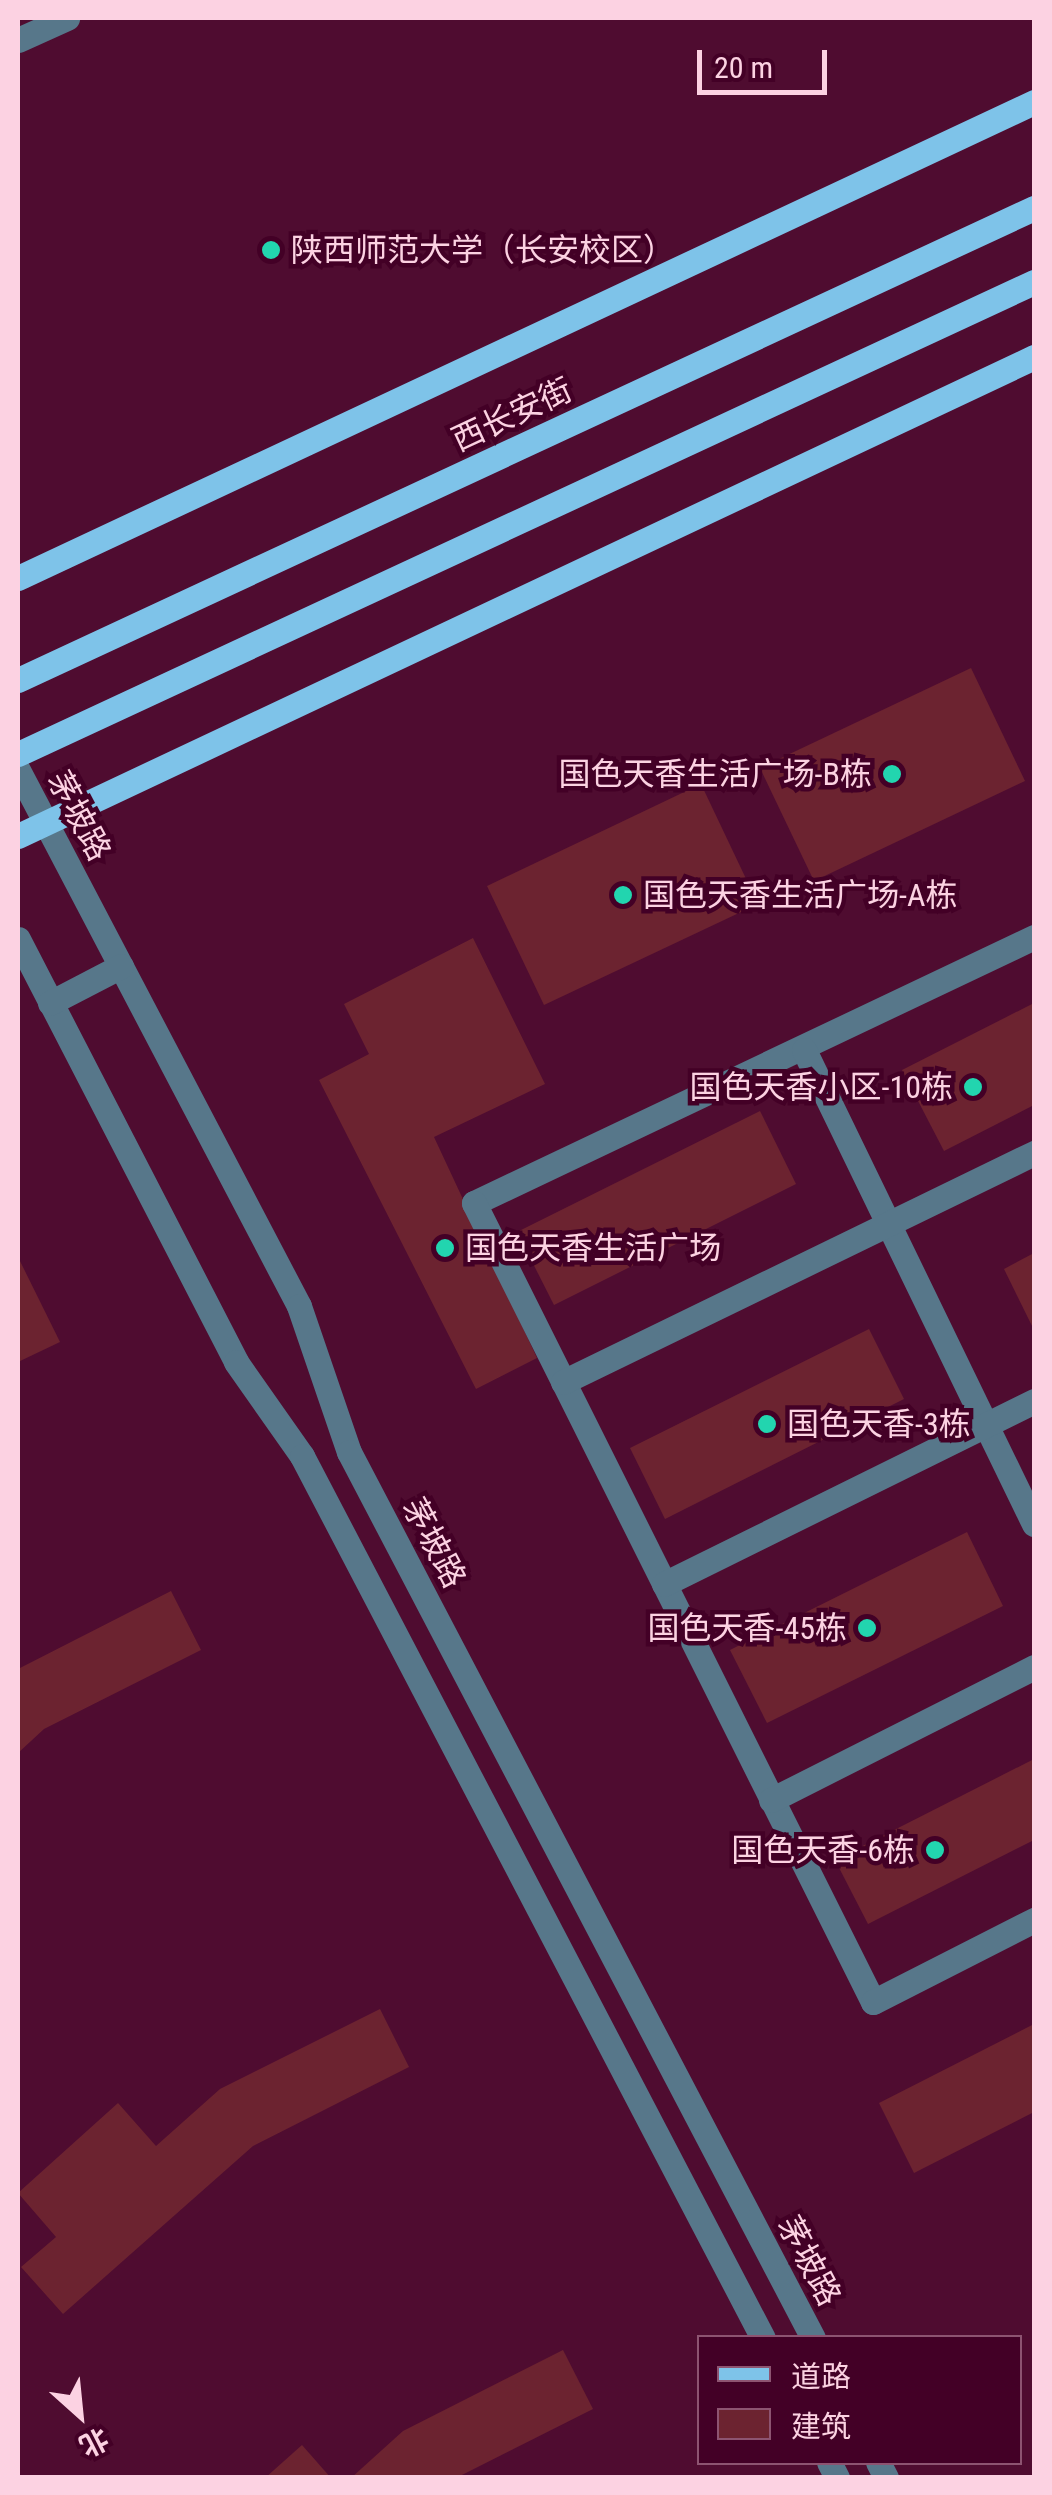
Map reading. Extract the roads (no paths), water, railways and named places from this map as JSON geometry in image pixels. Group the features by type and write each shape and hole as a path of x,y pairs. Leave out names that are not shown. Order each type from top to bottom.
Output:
{"main road":[{"path":"18,578 1034,102"},
{"name":"西长安街","path":"18,680 1034,208"},
{"path":"18,754 1034,282"},
{"path":"18,836 1034,357"}],"street":[{"path":"18,40 66,18"},
{"name":"茅坡路","path":"18,770 300,1306 349,1452 810,2335"},
{"path":"1034,937 804,1050 474,1203 873,2002 1034,1920"},
{"path":"18,940 236,1362 302,1456 762,2335"},
{"path":"50,1003 121,966"},
{"path":"804,1050 891,1222 1034,1524"},
{"path":"562,1382 1034,1152"},
{"path":"664,1584 1034,1401"},
{"path":"772,1800 1034,1667"}],"place":[{"name":"陕西师范大学（长安校区）","path":"271,250"},
{"name":"国色天香生活广场-B栋","path":"892,774"},
{"name":"国色天香生活广场-A栋","path":"623,895"},
{"name":"国色天香小区-10栋","path":"973,1087"},
{"name":"国色天香生活广场","path":"445,1248"},
{"name":"国色天香-3栋","path":"767,1424"},
{"name":"国色天香-45栋","path":"867,1628"},
{"name":"国色天香-6栋","path":"935,1850"}]}
